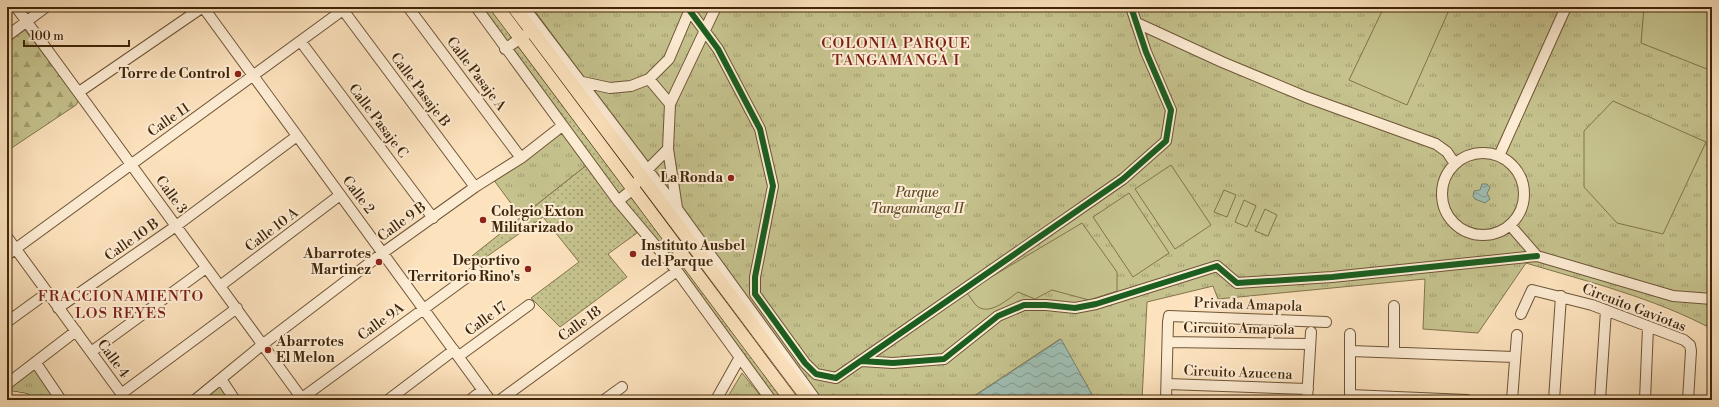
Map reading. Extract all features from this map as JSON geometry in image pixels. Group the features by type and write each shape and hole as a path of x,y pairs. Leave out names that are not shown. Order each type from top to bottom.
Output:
{"main road":[{"path":"497,7 791,400"},
{"path":"514,7 566,77 690,234 766,336 810,400"},
{"path":"7,397 24,400"}],"street":[{"name":"Calle 3","path":"16,7 303,399"},
{"path":"7,36 46,7"},
{"path":"79,92 203,7"},
{"name":"Calle 2","path":"203,7 340,195 384,252 490,400"},
{"name":"Calle Pasaje A","path":"408,7 521,158"},
{"path":"476,7 505,49 618,202 677,271 771,400"},
{"path":"524,7 580,82 643,174 678,210"},
{"path":"690,234 678,210 668,149 670,104 716,7"},
{"path":"689,8 704,32 718,49 760,129 773,186 755,278 755,294 805,363 816,374 836,378 1123,179 1166,141 1171,110 1146,52 1138,23 1131,7"},
{"path":"1499,156 1566,7"},
{"name":"Calle 11","path":"11,252 130,164 254,77 345,8"},
{"name":"Calle Pasaje B","path":"345,8 475,187"},
{"path":"566,77 580,82 610,88 631,86 649,79 669,59 689,8"},
{"path":"1138,23 1222,62 1306,97 1436,144 1447,152 1455,164"},
{"path":"505,49 532,31"},
{"name":"Calle Pasaje C","path":"301,42 433,218"},
{"path":"649,79 670,104"},
{"name":"Calle 9 B","path":"195,400 262,345 384,252 475,187 521,158 562,126"},
{"name":"Calle 10 B","path":"58,308 176,226 297,136"},
{"path":"618,202 633,189 643,174 668,149"},
{"path":"1487,153 1499,156 1514,168 1523,184 1524,197 1521,210 1510,225 1504,230 1492,235 1480,236 1468,233 1458,228 1450,220 1444,210 1442,188 1445,177 1455,164 1462,158 1474,154 1487,153"},
{"name":"Calle 10 A","path":"220,286 340,195"},
{"path":"1510,225 1537,256"},
{"name":"Calle 4","path":"7,238 11,252 47,293 123,397"},
{"path":"861,361 892,363 944,359 998,316 1024,305 1046,305 1075,308 1096,304 1217,266 1238,284 1332,277 1537,256 1673,296 1712,299"},
{"path":"91,352 206,268"},
{"name":"Calle 9A","path":"303,399 477,270"},
{"name":"Calle 18","path":"500,400 677,271"},
{"name":"Circuito Gaviotas","path":"1521,314 1532,290 1560,296 1606,310 1684,340 1690,345 1691,351 1688,400"},
{"path":"7,322 47,293"},
{"name":"Circuito Gaviotas","path":"1554,400 1560,296"},
{"name":"Calle 17","path":"388,400 530,305"},
{"path":"1394,306 1394,352"},
{"path":"123,397 237,308"},
{"path":"1600,400 1606,310"},
{"name":"Privada Amapola","path":"1169,316 1326,322"},
{"name":"Circuito Amapola","path":"1166,400 1169,316"},
{"path":"1645,400 1648,327"},
{"path":"7,384 76,331"},
{"name":"Circuito Amapola","path":"1307,400 1311,332"},
{"path":"1350,334 1350,397 1467,400"},
{"path":"1512,400 1514,357 1517,335"},
{"path":"766,336 816,400"},
{"name":"Circuito Amapola","path":"1168,342 1310,344"},
{"path":"1351,351 1514,357"},
{"path":"716,400 740,358"},
{"path":"36,363 62,400"},
{"path":"221,379 235,400"},
{"name":"Circuito Azucena","path":"1167,384 1308,389"},
{"path":"604,400 622,387"},
{"path":"470,400 483,390"}],"green space":[{"path":"478,7 492,7 516,39 506,45"},
{"name":"Parque Tangamanga II","path":"532,7 1712,7 1712,329 1667,308 1597,284 1526,263 1478,333 1423,329 1425,279 1218,299 1213,286 1147,302 1142,400 1095,400 1060,339 968,400 822,400"},
{"path":"1384,7 1443,7 1449,10 1407,105 1349,80"},
{"path":"1644,7 1712,7 1712,71 1641,43"},
{"path":"25,30 79,100 76,105 7,151 7,43"},
{"path":"518,43 628,189 618,198 507,47"},
{"path":"1613,101 1706,142 1663,234 1617,223 1584,187 1584,131"},
{"path":"562,129 588,164 521,217 493,179"},
{"path":"588,164 637,233 608,254 627,277 560,327 531,298 579,262 543,217 479,262 472,256"},
{"path":"1171,165 1211,225 1175,249 1135,189"},
{"path":"1224,190 1236,195 1227,217 1214,212"},
{"path":"1129,193 1169,253 1133,277 1093,217"},
{"path":"630,196 790,400 773,400 623,202"},
{"path":"1244,200 1256,206 1247,227 1235,222"},
{"path":"1265,209 1277,215 1268,236 1255,231"},
{"path":"1082,223 1117,272 1117,291 1089,300 1052,290 1035,299 1018,292 994,308 988,309 978,307 966,292"},
{"path":"35,367 58,400 39,400 7,394 7,388"},
{"path":"742,373 764,400 726,400"},
{"path":"222,385 232,400 202,400"}],"water":[{"path":"1482,184 1487,184 1490,188 1487,193 1490,199 1485,203 1475,199 1473,196 1474,191 1480,190"},
{"path":"1061,339 1095,400 970,399"}],"cycle path":[{"path":"687,7 718,49 760,129 773,186 755,277 755,294 805,363 816,374 836,378 1123,179 1166,141 1171,110 1146,52 1131,7"},
{"path":"861,361 893,363 944,359 998,316 1024,305 1046,305 1075,308 1096,304 1217,266 1237,283 1332,277 1537,256"}],"place":[{"name":"Torre de Control","path":"238,74"},
{"name":"La Ronda","path":"731,178"},
{"name":"Colegio Exton Militarizado","path":"483,220"},
{"name":"Instituto Ausbel del Parque","path":"633,254"},
{"name":"Abarrotes Martinez","path":"379,262"},
{"name":"Deportivo Territorio Rino's","path":"528,269"},
{"name":"Abarrotes El Melon","path":"268,350"}],"district":[{"name":"COLONIA PARQUE TANGAMANGA I","path":"896,52"},
{"name":"FRACCIONAMIENTO LOS REYES","path":"121,304"}]}
